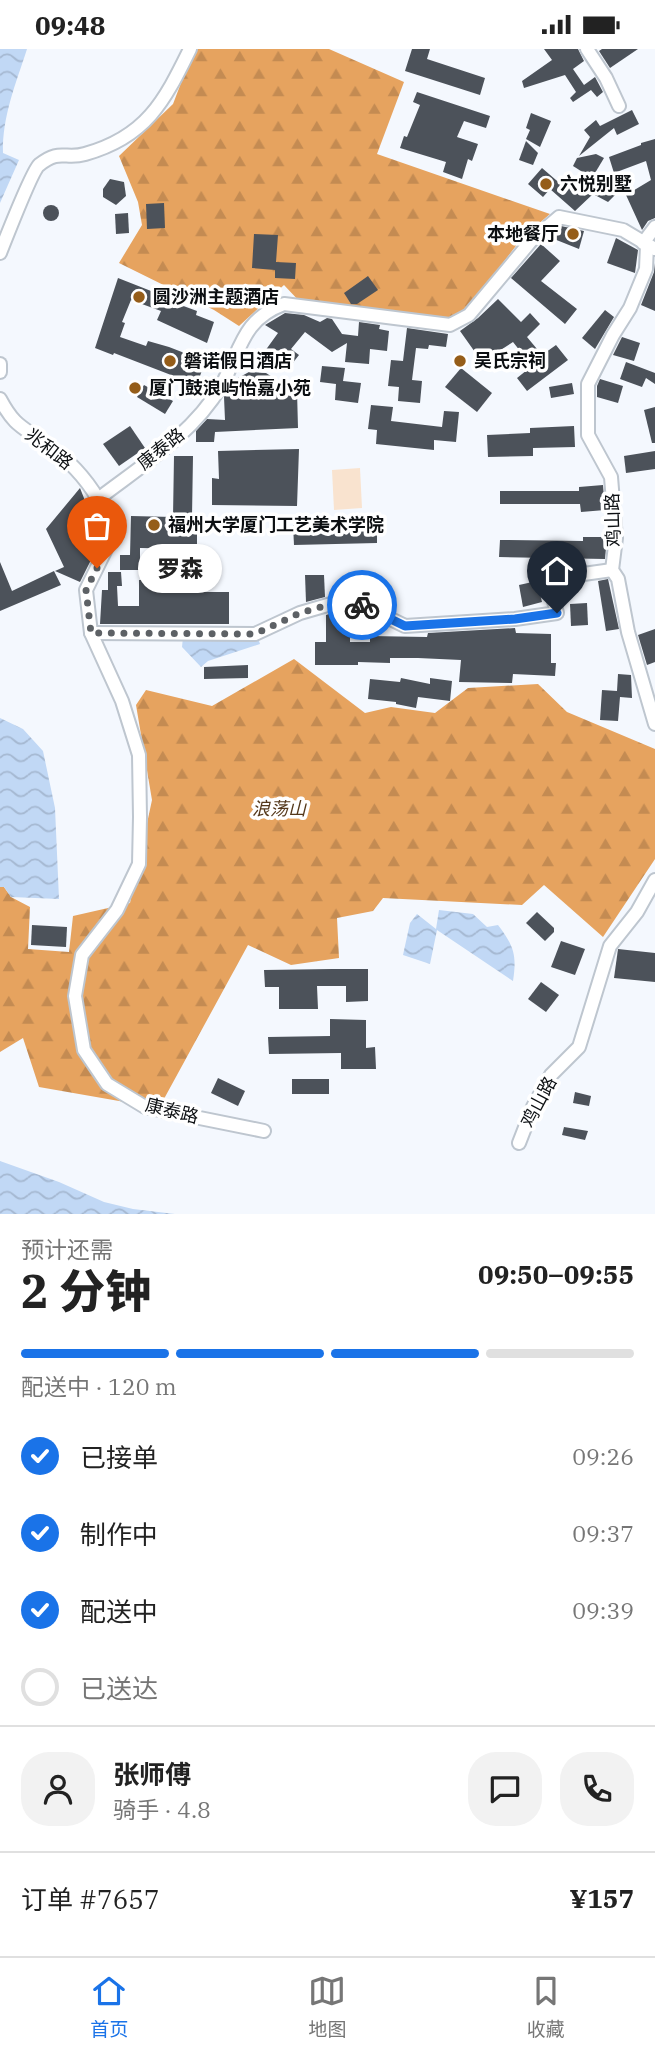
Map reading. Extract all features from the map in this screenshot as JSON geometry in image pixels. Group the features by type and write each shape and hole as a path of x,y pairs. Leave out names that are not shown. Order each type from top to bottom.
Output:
{"street":[{"path":"0,253 37,166 57,154 79,156 109,148 143,124 167,96 190,49"},
{"path":"587,49 606,78 619,106"},
{"name":"康泰路","path":"264,1131 145,1107 107,1084 84,1050 75,996 82,955 117,910 139,864 141,817 139,755 122,701 91,633 86,590 108,545 99,499 190,426 220,387 250,326 272,309 284,305 450,324 469,315 531,241 559,217 623,230 649,246"},
{"path":"649,246 655,227"},
{"name":"鸡山路","path":"649,246 646,269 634,299 589,384 589,435 611,477 616,538 612,570 618,579 628,632 655,724"},
{"path":"0,364 0,372"},
{"name":"兆和路","path":"0,399 12,421 48,445 84,477 99,499"},
{"path":"91,633 255,634 300,613 331,604 362,605 405,626 515,619 557,613 548,579 612,570"},
{"name":"鸡山路","path":"519,1143 533,1107 551,1075 579,1047 610,946 637,912 655,880"}],"green space":[{"path":"194,49 329,49 404,82 377,154 550,214 522,238 463,315 446,321 301,303 284,285 239,326 214,310 119,263 142,225 138,202 119,156 173,104"},
{"name":"浪荡山","path":"294,659 365,713 391,707 435,713 468,688 538,684 567,712 655,749 655,859 603,937 544,885 522,905 383,898 373,911 337,918 339,958 291,965 248,945 159,1108 39,1087 23,1038 0,1052 0,887 4,887 11,897 30,907 28,949 69,952 73,916 130,903 152,800 136,705 146,690 212,706"}],"shaded area":[{"path":"360,468 362,508 334,510 332,470"}],"water":[{"path":"0,49 27,49 10,100 3,140 3,153 19,160 0,203"},
{"path":"183,637 258,638 260,644 208,661 201,667 182,647"},
{"path":"0,718 23,729 43,751 55,808 59,899 11,897 4,887 0,887"},
{"path":"439,910 473,914 487,927 498,925 513,951 513,981 437,930 430,964 403,955 410,923 417,914 436,929"},
{"path":"0,1161 59,1182 104,1202 175,1214 0,1214"}],"building":[{"path":"412,49 430,49 427,59 485,78 480,95 405,71"},
{"path":"544,49 578,49 584,61 573,69 584,85 595,77 603,92 597,97 591,90 573,102 570,98 576,92 565,75 524,88 522,81 552,60"},
{"path":"638,49 610,68 599,51"},
{"path":"417,92 490,116 486,128 464,121 457,137 478,144 472,161 468,159 462,179 443,172 446,162 400,148 420,105 413,102"},
{"path":"632,110 639,124 617,135 614,128 579,156 590,137 584,130 596,120 600,126"},
{"path":"531,113 551,121 540,147 526,139 530,130 526,128"},
{"path":"655,139 655,218 648,221 642,230 626,195 651,180 646,161 614,173 609,157"},
{"path":"526,141 538,153 533,165 519,160"},
{"path":"596,154 604,158 592,178 573,166 577,158"},
{"path":"542,168 563,186 567,182 578,192 602,185 600,187 615,195 608,202 593,194 575,211 550,189 543,197 528,184"},
{"path":"110,179 124,182 126,196 116,205 103,197 103,189"},
{"path":"164,203 165,228 147,229 146,204"},
{"path":"51,205 57,207 57,219 51,221 45,219 43,213 45,207"},
{"path":"128,213 129,233 116,234 115,214"},
{"path":"561,226 584,231 579,249 549,237"},
{"path":"254,234 278,235 276,262 296,263 295,279 275,278 275,270 252,268"},
{"path":"616,238 638,250 635,273 607,263"},
{"path":"541,244 560,261 541,281 577,309 565,324 511,278"},
{"path":"655,263 655,311 641,305"},
{"path":"368,276 378,290 357,304 351,304 344,293"},
{"path":"118,278 179,302 178,304 197,311 196,315 214,322 207,343 157,320 161,311 131,300 122,322 125,323 120,337 146,346 148,341 205,361 197,385 95,348"},
{"path":"498,299 521,322 530,313 540,324 527,337 542,355 556,345 568,360 527,391 517,378 532,366 513,342 482,362 460,331"},
{"path":"605,310 614,317 595,349 582,338"},
{"path":"285,313 304,315 320,322 327,318 332,319 342,334 358,336 359,322 380,325 379,329 389,331 387,351 370,349 369,364 345,362 347,343 332,352 305,332 291,349 299,355 288,369 265,351 278,333 265,325"},
{"path":"407,328 448,334 446,347 429,345 428,349 416,348 412,380 422,381 420,403 398,401 399,387 388,386 391,360 403,361"},
{"path":"622,337 640,343 634,361 613,355"},
{"path":"626,362 655,373 655,384 646,378 642,387 620,379"},
{"path":"322,366 345,368 343,381 361,383 358,403 335,400 336,384 320,382"},
{"path":"461,368 492,393 477,412 445,387"},
{"path":"249,372 266,373 277,380 278,393 297,391 298,428 215,432 214,442 196,442 196,431 207,419 225,420 224,397 226,394 237,394 236,379"},
{"path":"600,379 623,386 618,403 597,397"},
{"path":"572,383 574,394 551,398 549,387"},
{"path":"144,385 173,401 165,414 137,397"},
{"path":"371,405 393,407 391,421 442,427 444,411 459,412 456,442 434,440 434,450 376,444 377,430 368,429"},
{"path":"655,407 655,443 652,443 644,410"},
{"path":"130,426 145,448 119,466 103,444"},
{"path":"574,426 575,447 533,448 533,456 488,457 487,435 530,433 530,428"},
{"path":"299,449 297,506 212,505 212,478 219,479 218,451"},
{"path":"655,451 655,469 626,473 624,456"},
{"path":"174,456 193,456 192,517 197,517 197,549 140,548 140,570 120,570 120,555 130,555 131,516 173,517"},
{"path":"603,485 605,510 581,512 580,504 500,504 500,491 579,491 579,487"},
{"path":"80,488 99,544 80,582 55,571 64,567 46,529"},
{"path":"377,523 377,543 294,545 293,525"},
{"path":"583,537 607,537 605,559 499,557 500,540 583,541"},
{"path":"0,562 12,591 54,571 61,585 0,611"},
{"path":"108,572 121,572 122,586 117,586 118,606 139,606 139,580 159,580 159,575 201,575 201,592 229,592 229,624 100,624 102,590 108,590"},
{"path":"305,575 324,575 325,597 306,602"},
{"path":"608,579 619,629 606,631 598,581"},
{"path":"537,581 542,602 523,607 519,585"},
{"path":"587,603 588,625 571,626 570,604"},
{"path":"350,613 350,642 370,642 370,636 427,637 428,633 515,628 516,633 551,634 551,663 556,663 555,676 513,674 512,683 459,682 461,660 418,658 390,658 390,663 315,665 315,642 326,642 326,615"},
{"path":"655,629 655,662 647,665 638,635"},
{"path":"248,665 248,678 204,679 204,667"},
{"path":"618,674 631,675 632,698 620,697 618,721 600,720 602,690 617,691"},
{"path":"401,678 430,684 430,678 452,681 450,701 418,697 416,708 396,702 368,699 370,679 400,682"},
{"path":"537,912 554,928 554,932 545,941 526,923"},
{"path":"32,925 67,927 66,947 31,945"},
{"path":"561,941 585,949 575,975 551,967"},
{"path":"618,949 655,953 655,982 614,978"},
{"path":"368,969 368,1001 346,1002 346,986 317,986 318,1009 279,1009 279,987 265,987 264,970"},
{"path":"541,982 559,995 546,1012 528,999"},
{"path":"330,1019 366,1020 366,1048 375,1047 376,1069 341,1069 341,1053 269,1054 268,1037 330,1036"},
{"path":"218,1078 245,1091 238,1106 211,1093"},
{"path":"292,1079 329,1079 329,1094 292,1094"},
{"path":"575,1092 591,1096 589,1106 573,1103"},
{"path":"564,1127 588,1131 585,1140 562,1135"}],"way so far":[{"path":"97,568 86,590 91,633 255,634 300,613 331,604 362,605"}],"place":[{"name":"六悦别墅","path":"546,184"},
{"name":"本地餐厅","path":"573,234"},
{"name":"圆沙洲主题酒店","path":"139,297"},
{"name":"磐诺假日酒店","path":"170,361"},
{"name":"吴氏宗祠","path":"460,361"},
{"name":"厦门鼓浪屿怡嘉小苑","path":"135,388"},
{"name":"福州大学厦门工艺美术学院","path":"154,525"},
{"name":"罗森","path":"97,568"}],"route":[{"path":"362,605 405,626 515,619 557,613"}]}
